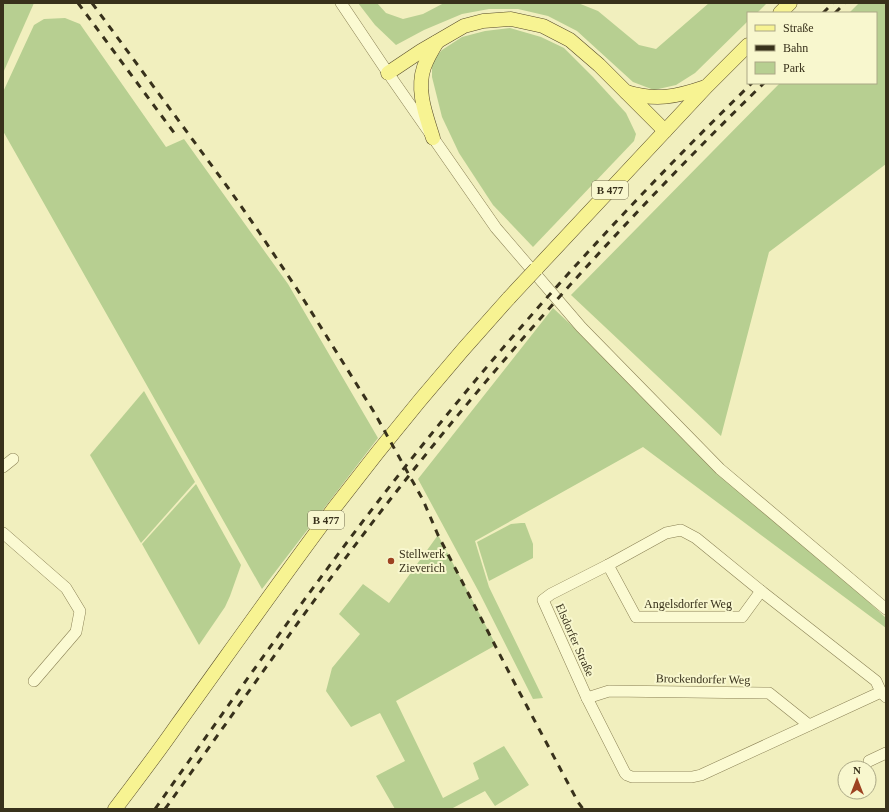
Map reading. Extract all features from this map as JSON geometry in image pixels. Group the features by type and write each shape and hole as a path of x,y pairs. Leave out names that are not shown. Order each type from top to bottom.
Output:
{"main road":[{"path":"781,12 790,3"},
{"path":"388,73 438,40 464,26 483,21 511,19 543,26 570,40 599,65 665,131"},
{"path":"433,138 420,92 424,67 438,40"},
{"name":"B 477","path":"115,809 335,506 431,387 468,343 554,249 707,86 747,47"},
{"path":"626,92 654,98 689,93 707,86"}],"street":[{"path":"341,3 496,228 581,327 720,469 886,609"},
{"path":"3,468 13,459"},
{"name":"Elsdorfer Straße","path":"681,530 696,538 761,591 876,681 883,695 809,725 696,776 686,778 632,777 627,775 587,698 543,600 666,533 681,530"},
{"path":"3,533 66,588 80,611 76,632 34,681"},
{"name":"Angelsdorfer Weg","path":"608,565 636,617 742,617 761,591"},
{"name":"Brockendorfer Weg","path":"587,698 608,691 769,693 809,725"},
{"path":"871,760 886,753"}],"green space":[{"path":"3,3 34,3 3,73"},
{"path":"358,3 377,3 386,13 403,19 423,14 444,3 578,3 598,11 639,45 656,49 709,3 767,3 758,12 747,12 747,22 695,73 676,85 654,90 633,82 577,31 548,16 518,9 489,9 462,14 424,30 396,45 375,25"},
{"path":"859,3 886,3 886,164 769,252 721,436 571,295 779,84 877,84 877,12 850,12"},
{"path":"65,18 80,24 166,147 184,139 288,284 378,438 262,589 3,131 3,92 34,25 44,19"},
{"path":"510,28 541,37 564,48 626,113 636,134 634,141 533,247 493,205 459,153 442,117 432,77 432,61 442,50 462,37 485,31"},
{"path":"553,308 886,618 886,628 643,447 475,541 489,587 543,698 533,699 480,594 418,479"},
{"path":"144,391 195,482 141,543 90,455"},
{"path":"196,484 241,565 225,607 199,645 142,544"},
{"path":"525,523 533,544 533,558 489,581 477,542 511,524"},
{"path":"438,535 496,645 396,701 443,798 479,779 473,763 504,746 529,785 495,806 485,791 451,809 395,809 376,776 405,761 380,713 351,727 326,691 332,668 360,634 339,614 363,584 389,603"}],"railway":[{"path":"78,3 175,134"},
{"path":"92,3 259,232 297,289 374,412 423,500 438,535 514,682 583,809"},
{"path":"824,12 833,3"},
{"path":"836,12 845,3"},
{"path":"155,809 311,590 376,504 449,412 574,267 662,174 751,84"},
{"path":"165,809 299,621 354,547 426,454 472,398 518,344 614,237 763,84"}],"place":[{"name":"Stellwerk Zieverich","path":"391,561"}]}
